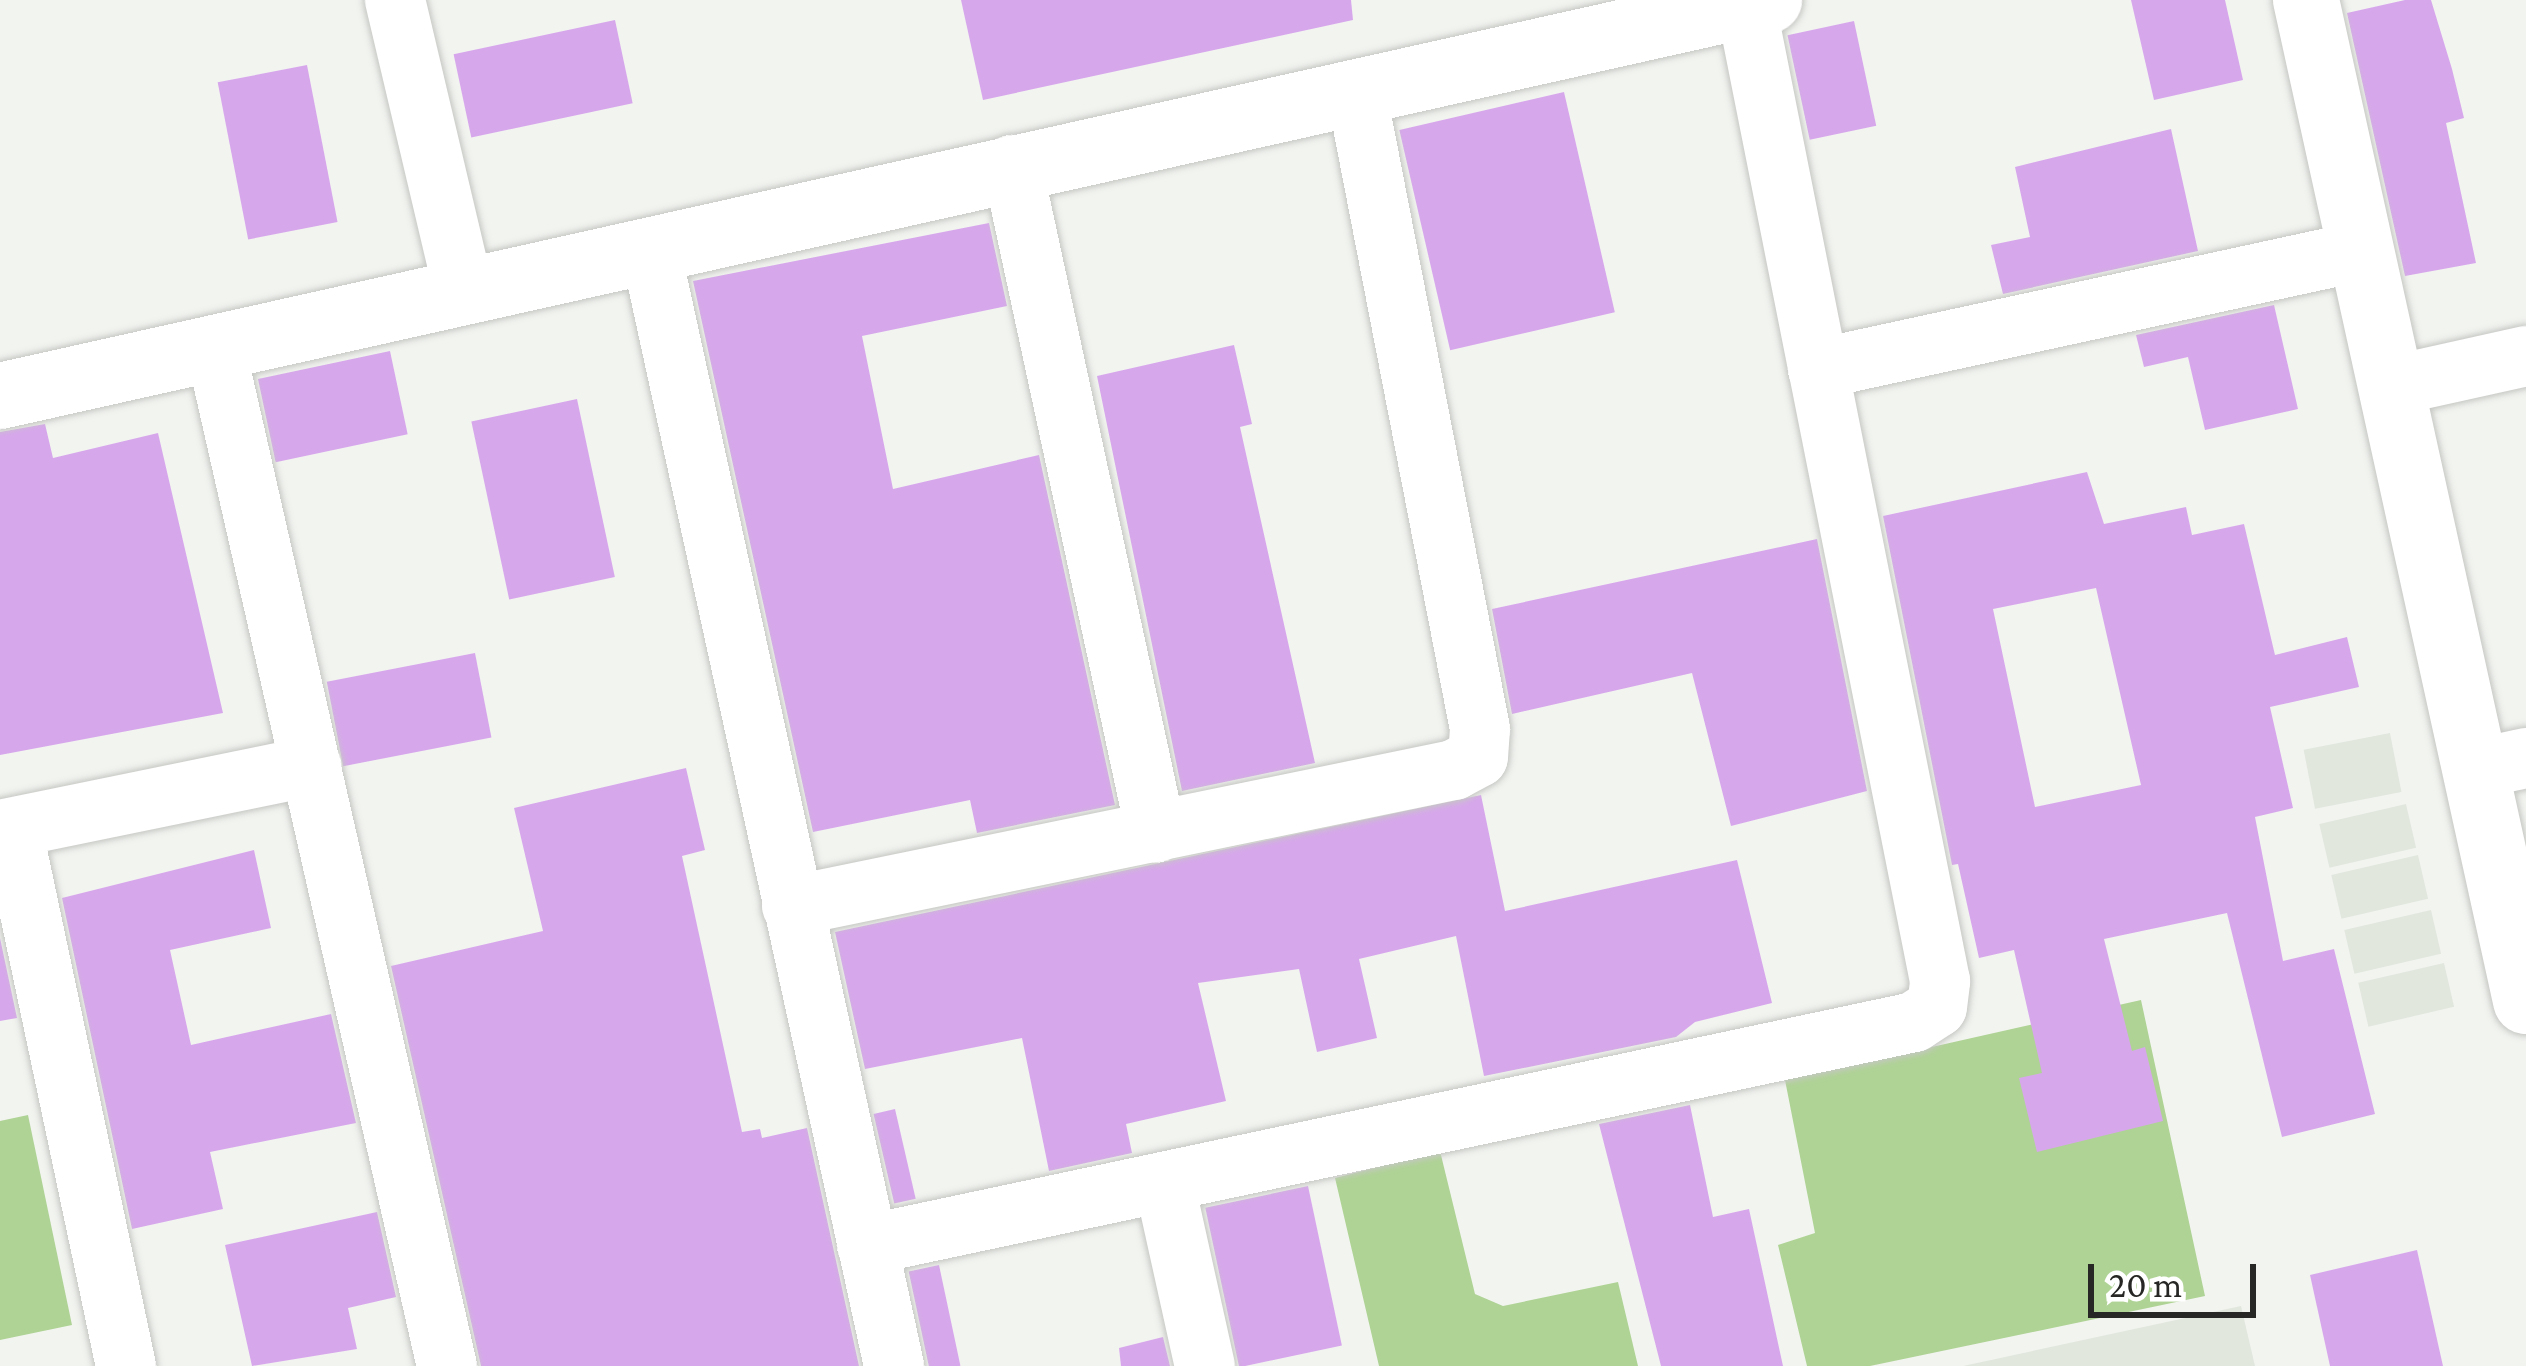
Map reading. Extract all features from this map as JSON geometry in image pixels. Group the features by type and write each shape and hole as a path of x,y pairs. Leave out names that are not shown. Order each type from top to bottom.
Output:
{"street":[{"path":"395,0 463,288"},
{"path":"2306,0 2391,386 2500,764 2526,1001"},
{"path":"0,396 1357,90 1600,19 1758,3 1818,369 1940,981 1937,1007 1914,1022 1165,1186 867,1245"},
{"path":"792,906 1454,770 1478,757 1480,729 1357,90"},
{"path":"1012,165 1156,833"},
{"path":"1818,369 2361,250"},
{"path":"651,252 894,1366"},
{"path":"215,346 447,1366"},
{"path":"2391,386 2526,356"},
{"path":"126,1366 6,829 310,766"},
{"path":"1165,1186 1205,1366"}],"shaded area":[{"path":"2390,733 2401,792 2315,809 2304,750"},
{"path":"2406,804 2416,848 2329,868 2319,824"},
{"path":"2418,855 2428,899 2341,919 2331,875"},
{"path":"2431,910 2441,954 2354,974 2344,930"},
{"path":"2444,963 2454,1007 2368,1027 2358,983"},
{"path":"2241,1306 2255,1366 1963,1366"}],"green space":[{"path":"2141,1000 2205,1296 1870,1366 1807,1366 1778,1245 1815,1233 1785,1080"},
{"path":"28,1115 72,1325 0,1340 0,1121"},
{"path":"1440,1151 1475,1294 1503,1306 1618,1282 1638,1366 1379,1366 1335,1178"}],"building":[{"path":"961,0 1351,0 1353,20 983,100"},
{"path":"2131,0 2225,0 2243,80 2154,100"},
{"path":"2405,0 2431,0 2452,69 2464,118 2446,123 2476,263 2405,276 2347,13"},
{"path":"615,20 633,103 471,137 454,54"},
{"path":"1854,21 1876,126 1810,140 1787,35"},
{"path":"307,65 338,222 248,239 218,82"},
{"path":"1564,92 1615,312 1450,350 1399,130"},
{"path":"2171,129 2198,251 2003,294 1991,245 2030,237 2015,167"},
{"path":"989,223 1007,306 862,336 893,489 1039,455 1115,805 977,833 970,800 813,832 693,281"},
{"path":"2274,305 2298,409 2205,430 2188,357 2144,367 2136,335"},
{"path":"1234,345 1252,424 1240,427 1315,763 1182,791 1097,376"},
{"path":"390,351 408,434 276,462 258,379"},
{"path":"577,399 615,577 509,599 471,421"},
{"path":"45,424 53,458 158,433 223,713 0,755 0,432"},
{"path":"2087,472 2104,524 2186,507 2192,535 2244,524 2275,655 2347,637 2359,687 2270,707 2293,808 2255,817 2283,961 2334,949 2375,1114 2282,1137 2227,913 2104,939 2132,1051 2145,1047 2163,1121 2037,1152 2019,1078 2042,1073 2014,950 1979,958 1958,864 1952,865 1883,516","holes":["2096,588 2141,785 2035,807 1993,609"]},
{"path":"1817,539 1867,791 1731,826 1692,673 1512,714 1492,609"},
{"path":"475,653 491,737 343,766 327,682"},
{"path":"686,768 705,850 682,856 742,1132 760,1129 762,1138 807,1128 859,1366 481,1366 391,966 543,931 514,808"},
{"path":"1481,795 1505,911 1737,860 1772,1003 1695,1022 1676,1037 1484,1076 1456,936 1359,959 1377,1038 1317,1052 1299,969 1198,983 1226,1101 1126,1124 1132,1153 1049,1171 1022,1038 865,1069 835,932"},
{"path":"254,850 271,928 170,950 191,1045 331,1014 356,1123 210,1152 223,1209 132,1229 62,898"},
{"path":"0,938 17,1018 0,1021"},
{"path":"1690,1105 1713,1217 1749,1209 1783,1366 1661,1366 1599,1124"},
{"path":"895,1109 916,1199 894,1204 874,1114"},
{"path":"1308,1186 1342,1345 1239,1366 1205,1208"},
{"path":"377,1212 396,1297 348,1308 357,1349 252,1366 225,1245"},
{"path":"2417,1250 2443,1366 2330,1366 2310,1275"},
{"path":"939,1265 960,1366 929,1366 909,1271"},
{"path":"1163,1337 1170,1366 1121,1366 1119,1348"}]}
